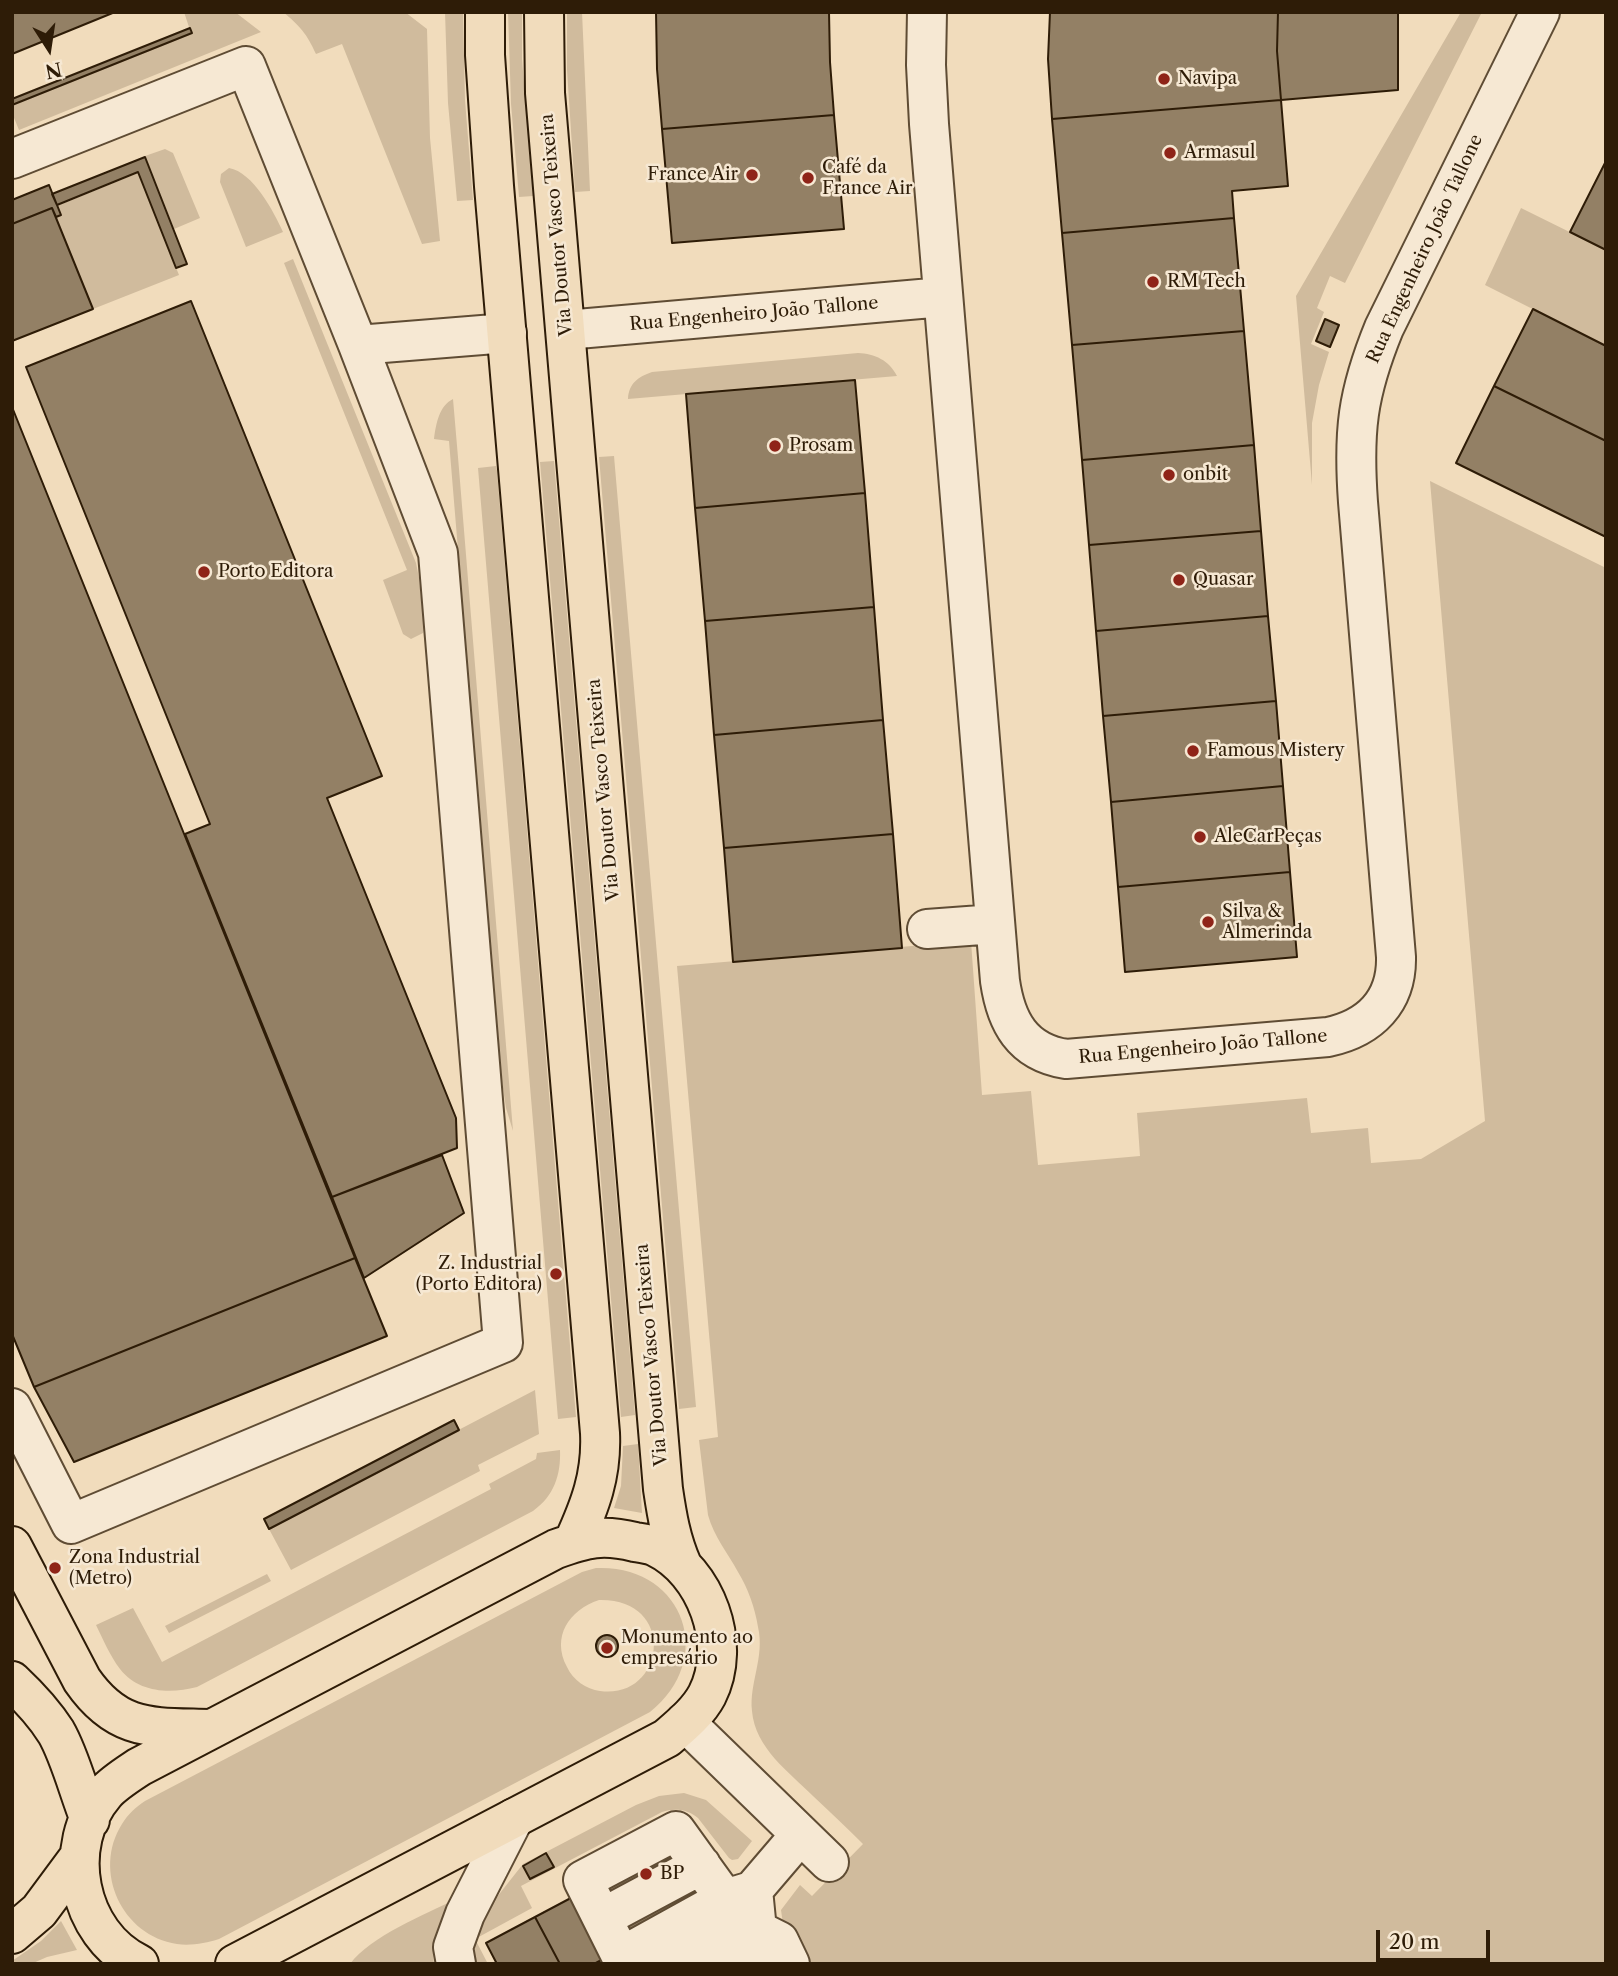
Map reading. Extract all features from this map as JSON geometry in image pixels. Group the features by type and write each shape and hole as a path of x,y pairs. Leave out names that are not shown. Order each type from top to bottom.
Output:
{"main road":[{"path":"485,12 490,132 601,1444 598,1475 589,1509 573,1543"},
{"name":"Via Doutor Vasco Teixeira","path":"544,12 545,93 663,1489 668,1524 682,1565"},
{"path":"507,333 566,330"},
{"path":"139,1964 111,1943 90,1914 80,1883 79,1857 82,1839 94,1809 105,1793 121,1779 139,1767 556,1549 589,1538 617,1538 655,1546 682,1565 700,1588 713,1618 718,1639 716,1667 707,1695 685,1723 667,1738 235,1964"},
{"path":"12,1546 82,1680 107,1709 144,1726 212,1729"},
{"path":"12,1681 40,1710 56,1732 90,1820"},
{"path":"12,1934 39,1911 79,1857"},
{"path":"303,1964 316,1922"}],"street":[{"name":"Rua Engenheiro João Tallone","path":"927,12 927,97 1000,981 1008,1017 1021,1036 1050,1056 1066,1059 1328,1037 1360,1027 1385,1000 1394,980 1396,957 1357,490 1355,435 1358,408 1364,381 1384,328 1540,12"},
{"path":"12,159 246,66 438,553 503,1343 71,1524 12,1408"},
{"name":"Rua Engenheiro João Tallone","path":"566,330 943,298"},
{"path":"358,345 507,333"},
{"path":"927,929 995,924"},
{"path":"685,1723 829,1862"},
{"path":"456,1964 453,1947 465,1914 514,1818"},
{"path":"732,1901 612,1938 583,1880 676,1831 732,1901 779,1941 790,1964"},
{"path":"668,1964 800,1835"},
{"path":"713,1964 728,1956 732,1901"}],"shaded area":[{"path":"184,12 235,12 261,32 19,130 12,113 12,105 191,33"},
{"path":"283,12 405,12 427,29 430,138 440,241 422,244 342,44 316,54 302,31"},
{"path":"445,12 463,12 465,100 473,200 457,201 448,103"},
{"path":"508,12 522,12 522,59 533,196 519,197 511,104"},
{"path":"567,12 582,12 590,191 575,192 567,70"},
{"path":"1461,12 1482,12 1345,283 1330,276 1317,308 1324,312 1311,344 1329,352 1312,423 1312,485 1296,296"},
{"path":"165,149 173,153 200,218 174,229 145,156"},
{"path":"229,168 238,171 254,185 283,232 246,247 220,182 221,174"},
{"path":"138,173 179,275 93,309 52,208"},
{"path":"1521,208 1606,250 1606,346 1485,285"},
{"path":"293,259 416,563 424,628 423,633 411,639 403,634 383,580 407,570 284,263"},
{"path":"858,353 881,359 897,376 628,399 635,381 652,372"},
{"path":"453,399 513,1131 502,1082 449,441 434,439 441,411"},
{"path":"614,456 696,1407 679,1409 599,457"},
{"path":"554,461 635,1415 621,1417 540,462"},
{"path":"496,466 576,1417 558,1419 478,468"},
{"path":"1430,481 1606,568 1606,1964 803,1964 783,1924 781,1910 800,1885 812,1896 863,1844 784,1768 759,1737 752,1711 760,1649 757,1620 745,1585 717,1538 708,1515 699,1440 718,1437 677,966 971,941 982,1095 1031,1091 1038,1165 1140,1156 1137,1113 1307,1098 1311,1133 1368,1128 1371,1163 1421,1159 1485,1121"},
{"path":"535,1390 539,1434 478,1465 480,1471 291,1570 269,1529"},
{"path":"638,1444 642,1513 614,1508 621,1486 623,1446"},
{"path":"560,1450 555,1484 546,1499 533,1511 197,1687 166,1691 136,1683 116,1664 96,1625 133,1608 162,1662 491,1489 489,1484 536,1459 537,1453"},
{"path":"596,1568 626,1571 651,1581 669,1598 681,1618 686,1642 682,1666 671,1690 650,1712 219,1939 198,1944 177,1944 158,1938 141,1928 128,1915 118,1899 112,1881 110,1861 113,1842 122,1824 138,1806 582,1572","holes":["599,1600 624,1604 642,1615 651,1630 654,1648 650,1666 639,1680 622,1690 600,1691 590,1688 580,1683 567,1667 561,1645 562,1635 571,1618 588,1605"]},
{"path":"267,1574 271,1581 169,1633 165,1626"},
{"path":"684,1793 706,1800 752,1841 738,1859 732,1860 694,1815 681,1810 662,1812 521,1886 532,1908 476,1938 489,1907 523,1864 636,1805 659,1796","holes":["547,1853 554,1867 529,1879 523,1866"]},
{"path":"456,1899 439,1930 434,1946 434,1964 350,1964 384,1935"},
{"path":"61,1921 77,1950 31,1964 12,1964 12,1961 41,1941"},
{"path":"476,1941 488,1964 476,1964"}],"building":[{"path":"12,12 115,12 12,54"},
{"path":"656,12 829,12 834,115 662,129"},
{"name":"Navipa","path":"1050,12 1278,12 1277,51 1281,100 1052,119 1048,59"},
{"path":"1278,12 1398,12 1398,90 1281,100 1277,51"},
{"path":"190,28 192,33 12,105 12,99"},
{"name":"Armasul","path":"1281,100 1288,186 1232,191 1234,218 1062,233 1052,119"},
{"path":"834,115 844,229 672,243 662,129"},
{"path":"145,157 187,264 176,268 138,172 57,205 52,194"},
{"path":"1606,161 1606,250 1570,232"},
{"path":"49,185 61,215 56,217 52,208 12,224 12,200"},
{"path":"52,208 93,309 12,341 12,224"},
{"name":"RM Tech","path":"1234,218 1244,331 1072,345 1062,233"},
{"name":"Porto Editora","path":"191,301 382,776 327,798 456,1118 457,1148 332,1197 185,834 210,824 26,367"},
{"path":"1533,309 1606,346 1606,441 1494,386"},
{"path":"1325,319 1339,325 1330,347 1316,341"},
{"path":"1244,331 1254,445 1082,460 1072,345"},
{"path":"855,380 865,493 695,508 686,394"},
{"path":"1494,386 1606,441 1606,537 1456,463"},
{"path":"12,407 355,1258 34,1387 12,1334"},
{"path":"1254,445 1261,531 1089,545 1082,460"},
{"path":"865,493 874,607 705,621 695,508"},
{"name":"Quasar","path":"1261,531 1268,616 1096,631 1089,545"},
{"path":"874,607 883,720 714,735 705,621"},
{"path":"1268,616 1276,701 1103,716 1096,631"},
{"name":"Famous Mistery","path":"1276,701 1283,786 1111,802 1103,716"},
{"path":"883,720 893,834 724,848 714,735"},
{"name":"AleCarPeças","path":"1283,786 1290,872 1118,887 1111,802"},
{"path":"893,834 902,948 733,962 724,848"},
{"name":"Silva & Almerinda","path":"1290,872 1297,957 1125,972 1118,887"},
{"path":"442,1155 464,1213 364,1278 332,1197"},
{"path":"355,1258 387,1336 74,1462 34,1387"},
{"path":"454,1420 459,1430 269,1529 264,1519"},
{"name":"Monumento ao empresário","path":"603,1635 611,1635 618,1642 618,1650 611,1657 603,1657 596,1650 596,1642"},
{"path":"653,1830 717,1950 691,1964 644,1964 633,1943 594,1964 560,1964 535,1917 601,1882"},
{"path":"546,1853 554,1867 530,1879 523,1866"},
{"path":"535,1917 560,1964 497,1964 486,1943"}],"place":[{"name":"Navipa","path":"1164,79"},
{"name":"Armasul","path":"1170,153"},
{"name":"France Air","path":"752,175"},
{"name":"Café da France Air","path":"808,178"},
{"name":"RM Tech","path":"1153,282"},
{"name":"Prosam","path":"775,446"},
{"name":"onbit","path":"1169,475"},
{"name":"Porto Editora","path":"204,572"},
{"name":"Quasar","path":"1179,580"},
{"name":"Famous Mistery","path":"1193,751"},
{"name":"AleCarPeças","path":"1200,837"},
{"name":"Silva & Almerinda","path":"1208,922"},
{"name":"Z. Industrial (Porto Editora)","path":"556,1274"},
{"name":"Zona Industrial (Metro)","path":"55,1568"},
{"name":"Monumento ao empresário","path":"607,1648"},
{"name":"BP","path":"646,1874"}]}
